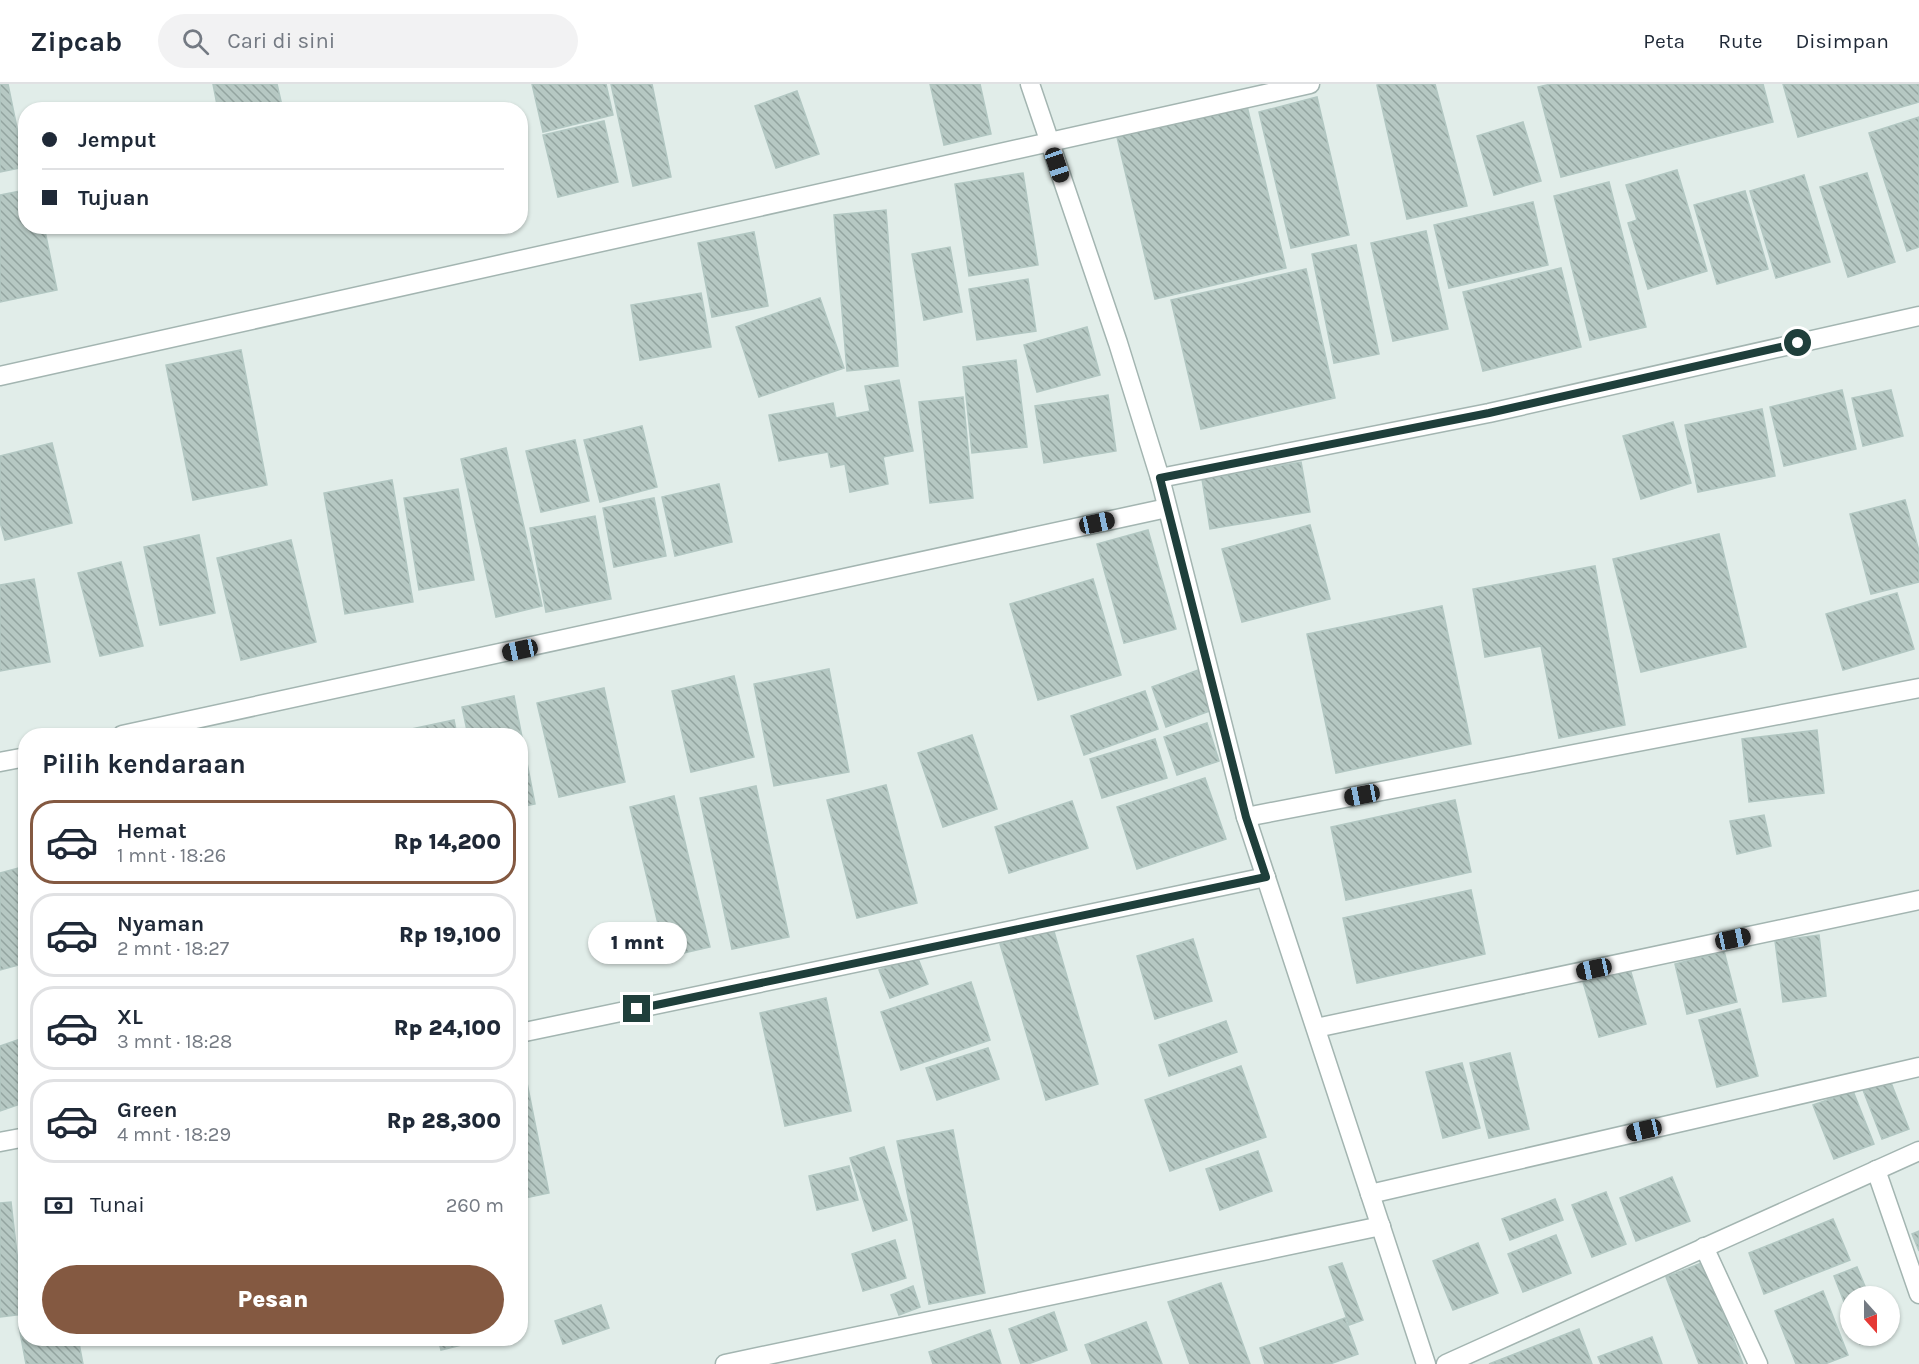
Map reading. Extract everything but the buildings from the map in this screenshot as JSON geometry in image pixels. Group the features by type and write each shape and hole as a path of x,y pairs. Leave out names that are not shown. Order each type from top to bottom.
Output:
{"street":[{"path":"1030,84 1118,343 1160,478 1246,817 1426,1364"},
{"path":"0,376 1310,84"},
{"path":"1160,478 1489,413 1919,316"},
{"path":"154,728 1167,508"},
{"path":"1246,817 1919,688"},
{"path":"0,762 18,759"},
{"path":"528,1031 1266,877"},
{"path":"1316,1028 1919,900"},
{"path":"1370,1194 1919,1067"},
{"path":"0,1142 18,1139"},
{"path":"1446,1364 1919,1151"},
{"path":"1876,1170 1919,1294"},
{"path":"725,1364 1381,1226"},
{"path":"1704,1247 1758,1364"}],"route":[{"path":"637,1009 1266,877 1246,817 1160,478 1489,413 1798,343"}]}
